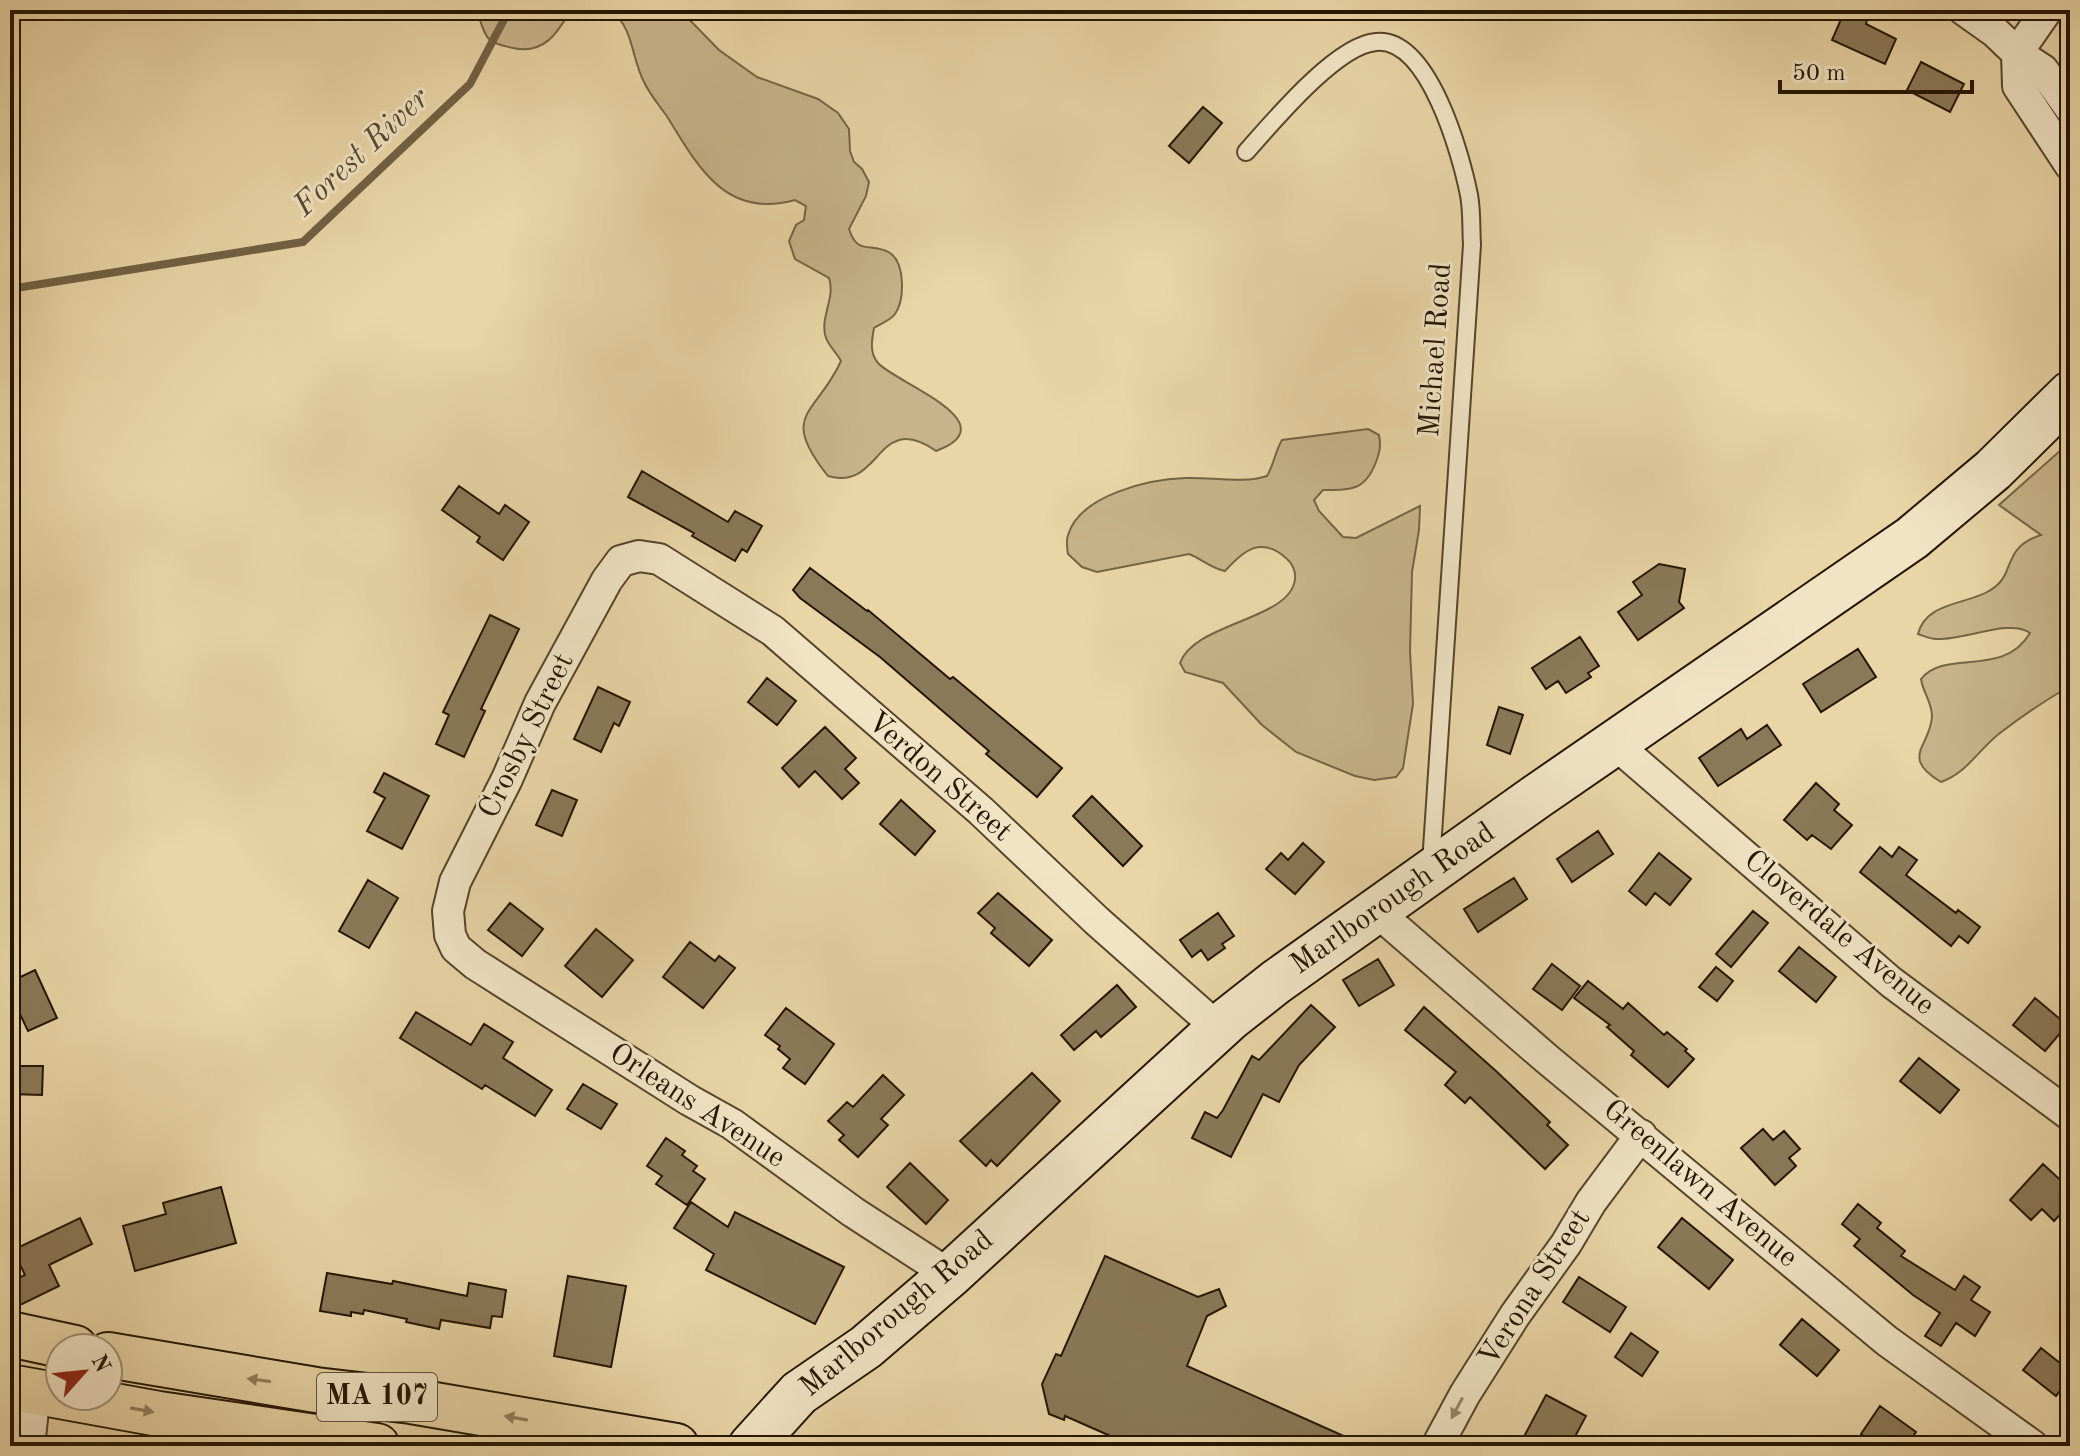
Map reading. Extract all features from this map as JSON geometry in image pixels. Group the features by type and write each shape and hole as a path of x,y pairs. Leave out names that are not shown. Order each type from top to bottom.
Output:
{"main road":[{"path":"10,1334 44,1341"},
{"name":"MA 107","path":"124,1358 316,1390 411,1401 676,1446"},
{"name":"MA 107","path":"22,1390 377,1446"}],"street":[{"path":"1964,10 2043,70 2070,108"},
{"path":"2047,10 2017,53 2018,86 2070,165"},
{"name":"Marlborough Road","path":"751,1446 799,1393 866,1347 950,1275 1219,1029 1276,982 1614,743 1912,538 1993,470 2070,394"},
{"name":"Crosby Street","path":"450,935 448,911 455,882 507,779 540,703 607,580 621,561 639,556"},
{"name":"Verdon Street","path":"639,556 659,559 773,631 981,811 1097,921 1219,1029"},
{"name":"Cloverdale Avenue","path":"1614,743 1891,982 2070,1115"},
{"name":"Greenlawn Avenue","path":"1376,911 1547,1059 1887,1341 2033,1446"},
{"name":"Orleans Avenue","path":"450,935 456,948 475,964 732,1124 853,1212 950,1275"},
{"name":"Verona Street","path":"1437,1446 1465,1394 1522,1305 1641,1135"},
{"path":"22,1390 29,1446"}],"lane":[{"name":"Michael Road","path":"1246,152 1296,96 1347,53 1375,42 1395,44 1411,56 1431,85 1450,127 1469,197 1472,245 1430,872"}],"shaded area":[{"path":"476,10 571,10 548,41 524,49 491,41"},
{"path":"611,10 680,10 719,50 757,77 818,99 838,113 849,129 854,162 869,182 866,196 849,229 861,246 890,253 901,273 901,300 895,314 874,328 873,355 888,371 955,416 961,428 956,440 936,451 916,441 901,439 859,473 846,478 828,476 805,439 804,426 806,416 841,361 827,341 824,330 831,286 829,278 795,259 789,241 796,225 804,220 806,206 795,200 771,204 733,196 704,171 649,91 624,26"},
{"path":"1368,429 1379,435 1380,445 1367,479 1349,489 1323,490 1314,500 1319,511 1343,537 1356,538 1420,506 1412,572 1410,651 1413,704 1403,768 1396,777 1374,780 1355,776 1296,752 1262,725 1223,683 1185,672 1180,663 1189,649 1204,638 1261,613 1290,593 1295,573 1292,565 1277,551 1253,548 1225,571 1189,554 1097,572 1082,567 1068,554 1067,544 1075,521 1086,509 1118,492 1171,479 1238,480 1267,476 1282,440"},
{"path":"2070,442 2070,686 2008,727 1958,773 1941,782 1929,773 1919,758 1932,716 1921,679 1931,670 1944,665 1990,660 2005,655 2019,647 2030,633 2011,628 1947,639 1918,634 1922,624 1938,610 1979,596 1998,585 2019,547 2041,535 1999,505"}],"building":[{"path":"1845,10 1896,39 1885,64 1832,40"},
{"path":"1921,62 1964,84 1950,112 1907,90"},
{"path":"1203,107 1222,123 1189,163 1169,146"},
{"path":"642,471 728,522 735,511 762,526 747,552 742,549 735,561 692,536 694,533 628,497"},
{"path":"459,486 499,514 505,505 529,522 503,560 477,542 480,537 442,510"},
{"path":"1659,564 1685,569 1679,602 1684,608 1638,640 1618,612 1642,595 1633,582"},
{"path":"810,568 868,610 950,679 953,677 1062,768 1037,797 880,657 800,598 793,590"},
{"path":"490,615 519,629 481,709 485,711 464,757 436,744 449,715 443,712"},
{"path":"1580,637 1599,666 1588,673 1591,677 1566,693 1558,681 1546,689 1532,668"},
{"path":"1858,649 1876,677 1821,712 1803,684"},
{"path":"767,678 796,701 777,725 748,702"},
{"path":"598,687 630,702 619,726 614,723 601,752 574,739"},
{"path":"1499,707 1523,715 1510,754 1487,745"},
{"path":"1767,725 1781,745 1718,786 1699,758 1741,729 1747,739"},
{"path":"825,727 856,758 845,769 859,783 842,799 815,771 799,787 782,768"},
{"path":"384,773 429,796 402,849 367,831 385,798 374,792"},
{"path":"1816,783 1839,804 1834,810 1852,825 1831,849 1812,835 1807,840 1784,820"},
{"path":"552,790 577,800 562,836 536,825"},
{"path":"1092,796 1142,846 1123,866 1073,816"},
{"path":"901,800 935,831 915,855 880,824"},
{"path":"1598,831 1613,854 1572,882 1557,859"},
{"path":"1303,843 1324,862 1295,894 1266,869 1281,853 1288,860"},
{"path":"1880,847 1892,857 1899,847 1917,860 1906,875 1980,927 1968,943 1959,936 1951,946 1860,872"},
{"path":"1659,853 1691,879 1670,905 1655,893 1646,905 1629,891"},
{"path":"1514,878 1527,899 1478,932 1464,909"},
{"path":"368,880 398,898 369,948 339,931"},
{"path":"998,893 1052,940 1029,966 991,933 995,928 978,913"},
{"path":"510,903 543,929 522,956 488,930"},
{"path":"1753,911 1768,923 1731,967 1716,954"},
{"path":"1218,913 1234,936 1222,944 1225,948 1208,960 1201,950 1192,957 1180,940"},
{"path":"596,929 633,960 602,997 565,966"},
{"path":"690,942 715,961 719,956 735,968 703,1008 663,977"},
{"path":"1799,947 1836,977 1816,1002 1779,971"},
{"path":"1378,959 1394,985 1359,1006 1343,980"},
{"path":"1552,964 1580,986 1562,1010 1533,989"},
{"path":"1716,967 1733,981 1717,1001 1699,987"},
{"path":"35,970 57,1018 28,1031 10,993 10,982"},
{"path":"1588,981 1623,1009 1628,1003 1664,1035 1667,1032 1687,1049 1685,1051 1694,1059 1668,1087 1631,1055 1634,1051 1607,1027 1610,1025 1574,998"},
{"path":"1117,985 1136,1007 1101,1037 1096,1031 1074,1050 1061,1035"},
{"path":"2035,998 2067,1025 2045,1051 2013,1025"},
{"path":"1311,1005 1335,1027 1299,1065 1279,1102 1263,1094 1231,1157 1192,1138 1205,1112 1217,1118 1223,1110 1252,1056 1259,1060"},
{"path":"1424,1007 1550,1122 1547,1125 1568,1145 1545,1169 1470,1097 1465,1103 1445,1085 1456,1072 1405,1030"},
{"path":"786,1008 834,1044 805,1084 783,1068 790,1059 778,1049 780,1046 765,1035"},
{"path":"416,1012 471,1045 484,1024 513,1042 503,1058 552,1090 535,1116 485,1085 482,1089 400,1038"},
{"path":"1919,1058 1959,1090 1940,1113 1900,1081"},
{"path":"10,1066 43,1066 42,1095 10,1094"},
{"path":"1032,1073 1060,1101 997,1166 991,1160 986,1166 960,1141"},
{"path":"883,1075 904,1095 881,1119 888,1125 858,1157 839,1140 844,1135 828,1121 847,1102 853,1107"},
{"path":"583,1084 617,1104 601,1129 567,1109"},
{"path":"1763,1129 1773,1140 1784,1131 1800,1149 1789,1158 1796,1166 1775,1185 1741,1148"},
{"path":"666,1138 685,1151 682,1155 697,1166 693,1171 705,1179 687,1205 656,1184 662,1176 647,1166"},
{"path":"910,1163 948,1200 926,1224 887,1187"},
{"path":"2043,1164 2070,1189 2070,1204 2054,1221 2042,1209 2031,1220 2010,1200"},
{"path":"221,1187 236,1243 135,1271 123,1226 166,1214 163,1203"},
{"path":"691,1202 728,1227 735,1212 844,1267 815,1324 706,1270 714,1254 674,1228"},
{"path":"1858,1204 1881,1223 1877,1228 1905,1251 1901,1256 1955,1290 1964,1276 1980,1287 1971,1300 1990,1312 1975,1336 1956,1323 1941,1346 1925,1336 1940,1313 1854,1246 1860,1239 1842,1224"},
{"path":"80,1218 92,1244 49,1265 59,1286 16,1307 10,1294 10,1282 25,1275 13,1250"},
{"path":"1682,1218 1733,1260 1709,1289 1658,1247"},
{"path":"1105,1256 1198,1297 1219,1289 1226,1306 1207,1316 1187,1366 1366,1446 1133,1446 1065,1416 1064,1420 1049,1414 1042,1384 1056,1354 1061,1356"},
{"path":"327,1273 392,1284 393,1281 467,1296 469,1283 506,1290 502,1317 492,1316 490,1328 441,1320 439,1329 364,1310 363,1314 351,1312 351,1316 320,1311"},
{"path":"568,1276 626,1286 611,1367 554,1356"},
{"path":"1579,1277 1626,1307 1610,1332 1563,1302"},
{"path":"1802,1319 1839,1350 1817,1376 1780,1345"},
{"path":"1631,1333 1658,1352 1642,1376 1615,1357"},
{"path":"2041,1348 2070,1371 2070,1378 2056,1396 2023,1370"},
{"path":"1546,1395 1586,1416 1570,1446 1519,1446"},
{"path":"1880,1406 1916,1432 1906,1446 1877,1446 1861,1434"}],"waterway":[{"name":"Forest River","path":"10,289 303,242 470,84 509,10"}]}
